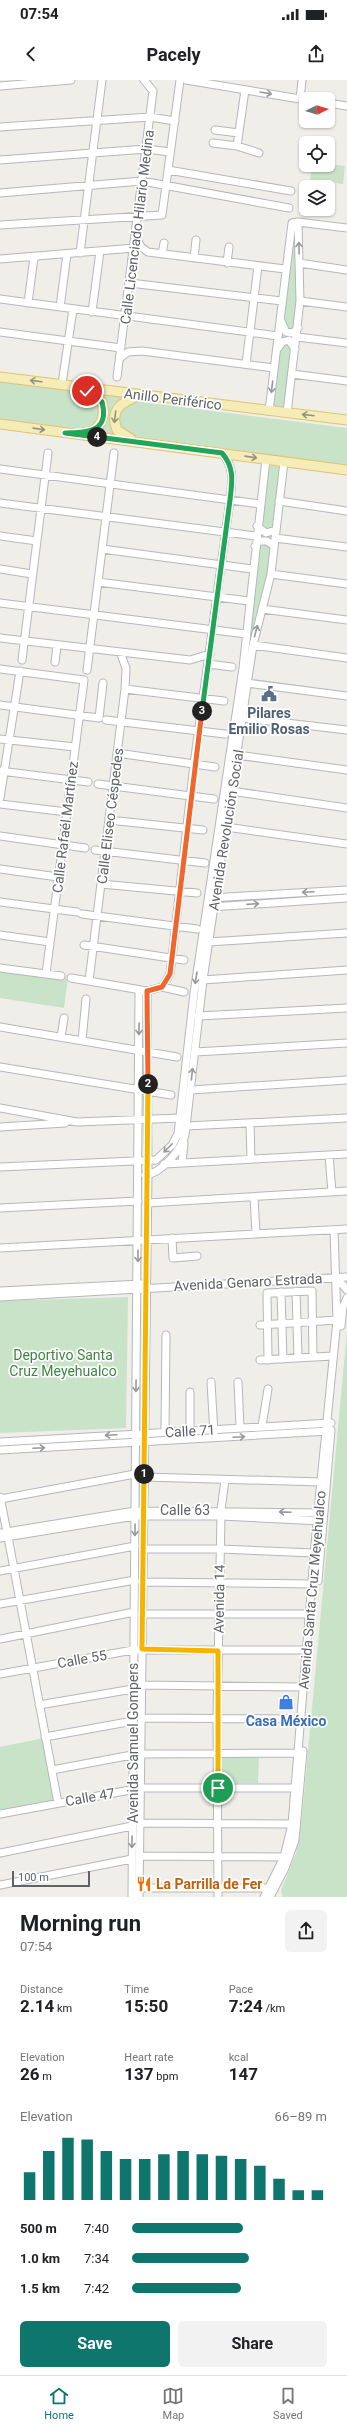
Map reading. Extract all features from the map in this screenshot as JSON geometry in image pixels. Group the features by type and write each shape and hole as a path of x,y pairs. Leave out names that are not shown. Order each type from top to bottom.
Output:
{"main road":[{"name":"Anillo Periférico","path":"0,377 347,420"},
{"path":"65,433 93,430 102,421 104,415 102,402 96,396 75,386"},
{"path":"136,442 117,430 114,415 118,406 124,401 141,395"},
{"path":"0,424 347,470"}],"street":[{"path":"0,86 20,82 71,80"},
{"path":"80,253 102,80"},
{"name":"Calle Licenciado Hilario Medina","path":"117,377 136,237 153,91 144,80"},
{"path":"0,225 138,215 158,217 163,214 180,80"},
{"path":"186,80 299,99"},
{"path":"302,80 303,92"},
{"path":"237,146 245,90"},
{"path":"335,105 347,106"},
{"path":"0,127 150,117 175,121"},
{"path":"215,130 239,133"},
{"path":"213,143 237,146 259,154"},
{"path":"0,160 146,149 170,152"},
{"path":"168,170 291,191"},
{"path":"0,193 142,181 166,187 289,208"},
{"path":"295,222 347,228"},
{"path":"287,412 297,337 300,301 299,263 295,222"},
{"path":"269,411 286,270 295,222"},
{"path":"136,237 141,247 148,252 286,270"},
{"path":"194,258 196,240"},
{"path":"162,254 164,243"},
{"path":"227,263 229,247"},
{"path":"0,260 134,248"},
{"path":"92,312 100,251"},
{"path":"60,307 67,254"},
{"path":"28,303 34,257"},
{"path":"299,263 347,270"},
{"path":"246,364 258,266"},
{"path":"130,283 254,299 282,301"},
{"path":"0,299 278,336"},
{"path":"300,301 347,307"},
{"path":"62,384 73,309"},
{"path":"280,319 286,332 293,333 298,328"},
{"path":"0,332 121,348"},
{"path":"297,337 347,343"},
{"path":"276,350 285,340 291,341 295,349"},
{"path":"120,358 128,352 142,351 274,368"},
{"path":"292,374 347,381"},
{"path":"22,660 48,453"},
{"path":"87,670 114,453"},
{"path":"162,987 170,974 194,764 230,500 233,472 228,460 222,453"},
{"name":"Avenida Revolución Social","path":"212,898 246,634 252,568 266,459"},
{"name":"Avenida Revolución Social","path":"0,1167 156,1160 172,1145 178,1134 194,993 226,827 253,645 271,574 284,462"},
{"path":"0,469 260,504"},
{"path":"279,502 347,511"},
{"path":"0,503 256,536"},
{"path":"257,526 266,533 276,530"},
{"path":"0,536 37,541"},
{"path":"275,538 347,547"},
{"path":"255,546 259,542 267,540 274,546"},
{"path":"102,549 252,568"},
{"path":"0,569 32,574"},
{"path":"271,574 347,584"},
{"path":"98,582 249,601"},
{"path":"0,603 246,634"},
{"path":"262,609 347,620"},
{"path":"0,638 57,646 190,660 210,654"},
{"path":"253,645 347,658"},
{"path":"55,662 57,646"},
{"name":"Calle Eliseo Céspedes","path":"89,981 125,689 126,668 120,652"},
{"path":"208,664 232,667"},
{"path":"0,669 20,672 9,740 2,771 0,798"},
{"name":"Calle Rafaél Martínez","path":"20,672 84,680 46,974"},
{"path":"247,683 347,696"},
{"path":"102,719 103,684"},
{"path":"125,689 224,701"},
{"path":"0,706 225,734"},
{"path":"243,718 347,730"},
{"path":"0,739 75,747"},
{"path":"117,753 215,767"},
{"path":"237,755 347,770"},
{"path":"2,771 88,782"},
{"path":"98,784 214,799"},
{"path":"231,791 347,808"},
{"path":"0,804 67,812"},
{"path":"109,820 203,830"},
{"path":"226,827 347,844"},
{"path":"0,836 84,848"},
{"path":"95,850 205,863"},
{"path":"0,869 58,877"},
{"path":"101,884 197,893"},
{"path":"212,898 347,890"},
{"path":"225,897 225,906"},
{"path":"210,907 347,898"},
{"path":"0,902 197,929"},
{"name":"Avenida Revolución Social","path":"138,1175 153,1173 164,1164 184,1140 187,1126 198,1016 208,942 210,907"},
{"path":"208,942 347,933"},
{"path":"0,935 50,942"},
{"path":"84,946 184,960"},
{"path":"0,968 61,976"},
{"path":"203,980 347,970"},
{"path":"71,978 147,991 162,987 184,992"},
{"name":"Avenida Samuel Gompers","path":"132,1896 135,1434 138,1286 139,990"},
{"name":"Avenida Samuel Gompers","path":"140,1897 142,1582 148,1174 147,991"},
{"path":"82,1040 86,999"},
{"path":"198,1016 347,1008"},
{"path":"61,1037 64,1018"},
{"path":"0,1026 177,1057"},
{"path":"195,1052 347,1043"},
{"path":"0,1067 171,1096"},
{"path":"191,1090 347,1080"},
{"path":"0,1108 77,1122"},
{"path":"0,1127 181,1118"},
{"path":"187,1126 347,1118"},
{"path":"250,1124 251,1159"},
{"path":"182,1163 184,1140"},
{"path":"164,1164 347,1154"},
{"path":"329,1155 332,1192"},
{"path":"147,1203 347,1191"},
{"path":"254,1197 256,1234"},
{"path":"0,1208 138,1201"},
{"path":"0,1248 347,1229"},
{"name":"Avenida Santa Cruz Meyehualco","path":"329,1423 337,1320 334,1230"},
{"path":"172,1238 173,1258 197,1256"},
{"name":"Avenida Genaro Estrada","path":"336,1277 347,1290"},
{"name":"Avenida Genaro Estrada","path":"0,1291 138,1286 159,1287 347,1277"},
{"name":"Avenida Genaro Estrada","path":"0,1297 138,1286"},
{"path":"296,1291 298,1358"},
{"path":"313,1358 312,1291 267,1293 268,1324 264,1360 313,1358 334,1356"},
{"path":"282,1292 283,1359"},
{"name":"Avenida Santa Cruz Meyehualco","path":"321,1513 321,1482 343,1307 347,1298"},
{"path":"260,1325 337,1320"},
{"path":"165,1432 166,1335"},
{"path":"211,1382 214,1438"},
{"path":"238,1382 240,1428"},
{"path":"262,1426 268,1389"},
{"path":"190,1392 190,1431"},
{"name":"Calle 71","path":"0,1442 329,1423"},
{"path":"283,1434 284,1425"},
{"name":"Avenida Santa Cruz Meyehualco","path":"271,1897 295,1840 328,1431"},
{"name":"Calle 71","path":"0,1450 328,1431"},
{"path":"58,1802 25,1633 14,1568 5,1534 0,1499 135,1474"},
{"path":"144,1477 321,1482"},
{"name":"Avenida 14","path":"218,1897 218,1651 221,1513 225,1480"},
{"name":"Calle 63","path":"0,1538 5,1534 135,1513 321,1513"},
{"name":"Calle 63","path":"221,1513 320,1521"},
{"name":"Avenida Santa Cruz Meyehualco","path":"264,1897 284,1857 292,1824 298,1788 298,1753 314,1584 314,1553 320,1521"},
{"path":"0,1571 135,1546"},
{"path":"143,1549 220,1549 314,1553"},
{"path":"0,1604 135,1580"},
{"path":"142,1582 314,1584"},
{"path":"0,1639 134,1612"},
{"path":"142,1614 311,1614"},
{"name":"Calle 55","path":"0,1674 142,1649 218,1651 308,1650"},
{"path":"142,1685 304,1687"},
{"path":"39,1705 134,1689"},
{"path":"141,1718 301,1719"},
{"path":"45,1738 133,1721"},
{"path":"141,1754 298,1753"},
{"path":"52,1770 132,1755"},
{"name":"Calle 47","path":"0,1814 58,1802 141,1788 298,1788"},
{"path":"140,1823 218,1822 292,1824"},
{"path":"0,1853 132,1826"},
{"path":"140,1856 284,1857"},
{"path":"0,1885 132,1859"},
{"path":"140,1888 268,1888"},
{"path":"124,1897 132,1896"}],"green space":[{"path":"335,165 345,166 343,184 335,183 335,180 310,180 311,172 335,172"},
{"path":"293,230 301,264 289,409 273,408"},
{"path":"0,381 52,386 79,392 101,404 102,416 89,430 0,421"},
{"path":"96,393 130,397 113,416 125,438 91,434 103,425 107,415 105,404"},
{"path":"134,401 347,428 347,465 133,436 122,428 120,416 124,409"},
{"path":"267,465 283,467 271,573 248,657"},
{"path":"0,968 68,978 64,1008 0,998"},
{"name":"Deportivo Santa Cruz Meyehualco","path":"128,1297 126,1428 0,1433 0,1301"},
{"path":"347,1331 347,1897 283,1897 281,1891 296,1853 302,1816"},
{"path":"44,1738 56,1801 0,1812 0,1747"},
{"path":"259,1755 258,1783 221,1783 221,1756"}],"place":[{"name":"Pilares Emilio Rosas","path":"269,694"},
{"name":"Casa México","path":"286,1702"},
{"name":"La Parrilla de Fer","path":"144,1884"}],"route":[{"path":"87,391 96,396 102,402 104,415 102,421 93,430 87,433 65,433 222,453 228,460 233,472 210,654 194,764 170,974 162,987 156,990 147,991 148,1174 142,1649 218,1651 218,1788"}]}
